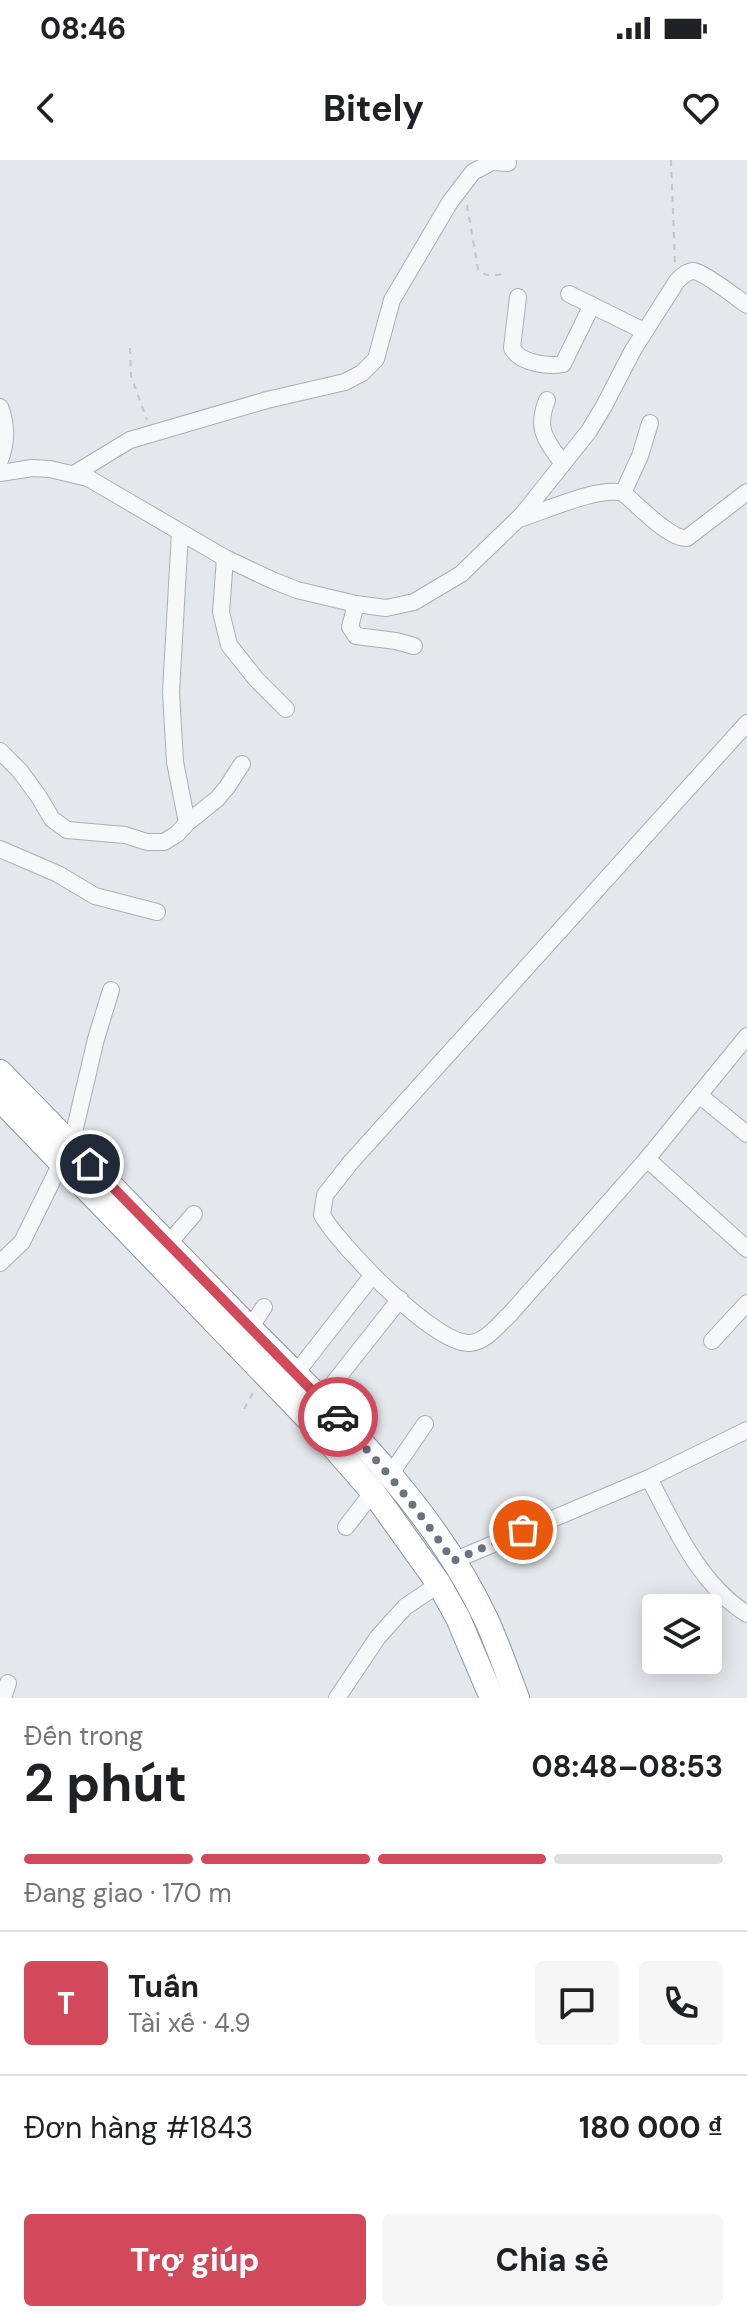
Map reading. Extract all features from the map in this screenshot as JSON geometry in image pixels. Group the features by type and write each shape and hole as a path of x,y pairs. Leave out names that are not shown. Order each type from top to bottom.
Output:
{"highway":[{"path":"0,1072 66,1154 373,1492 439,1584 458,1618 492,1698"},
{"path":"0,1099 168,1244 321,1399 390,1475 458,1569 486,1619 517,1698"},
{"path":"439,1584 458,1569"}],"street":[{"path":"74,474 118,445 267,400 345,382 362,373 376,359 392,300 457,191 483,165 508,163"},
{"path":"0,473 32,468 88,478 225,558 297,590 386,608 414,602 461,574 518,520 589,431 644,331 677,281 689,271 700,273 747,305"},
{"path":"569,294 644,331"},
{"path":"518,297 512,348 515,354 522,359 556,366 563,364 569,356 592,305"},
{"path":"547,400 541,415 542,430 563,464"},
{"path":"0,407 6,423 0,460"},
{"path":"623,493 640,456 650,423"},
{"path":"518,520 608,491 623,493 682,539 747,492"},
{"path":"180,532 171,692 175,762 187,823"},
{"path":"225,558 221,612 229,645 256,679 286,709"},
{"path":"356,604 350,627 356,636 414,646"},
{"path":"747,723 351,1162 325,1195 322,1215 331,1231 372,1276 432,1327 456,1342 472,1343 485,1338 510,1314 647,1159 747,1036"},
{"path":"0,751 20,771 52,819 67,830 125,835 147,842 164,842 177,834 217,799 242,764"},
{"path":"0,849 58,874 95,896 157,912"},
{"path":"0,1263 22,1242 66,1154 111,990"},
{"path":"699,1095 747,1134"},
{"path":"647,1159 747,1249"},
{"path":"168,1244 194,1214"},
{"path":"296,1373 372,1276"},
{"path":"321,1399 400,1299"},
{"path":"712,1341 747,1303"},
{"path":"250,1328 264,1307"},
{"path":"390,1475 425,1424"},
{"path":"458,1569 747,1430"},
{"path":"649,1478 684,1545 712,1581 737,1608 747,1614"},
{"path":"346,1527 373,1492"},
{"path":"337,1698 378,1637 405,1607 439,1584"}],"path":[{"path":"671,160 677,281"},
{"path":"457,191 469,209 478,269 490,276 506,274"},
{"path":"130,348 131,376 152,434"}],"way so far":[{"path":"338,1417 390,1475 453,1561 523,1530"}],"route":[{"path":"90,1164 338,1417"}]}
